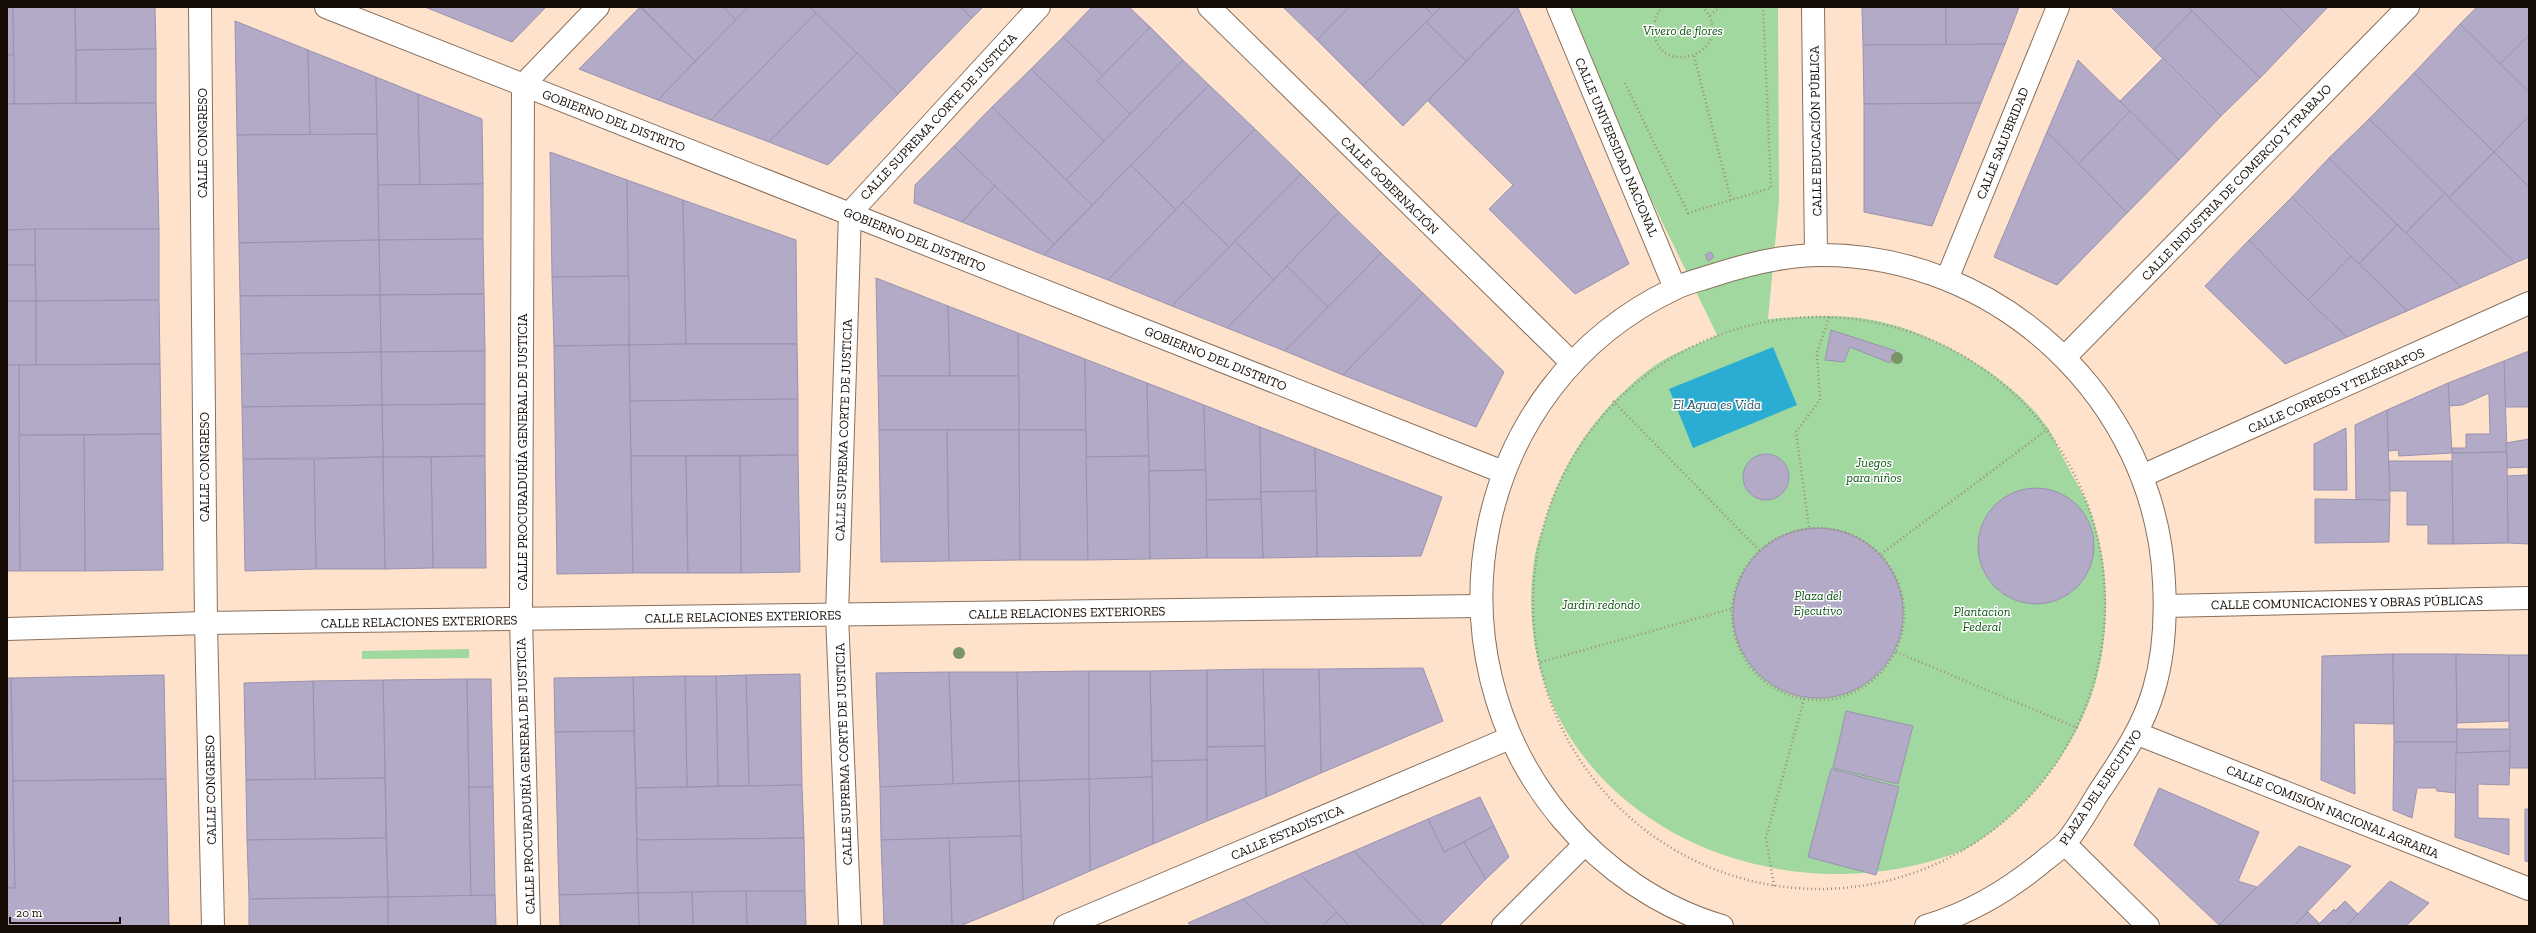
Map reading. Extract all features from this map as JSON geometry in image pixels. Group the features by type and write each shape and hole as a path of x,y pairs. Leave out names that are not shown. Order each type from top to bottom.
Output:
{"street":[{"name":"CALLE CONGRESO","path":"200,7 206,623 213,926"},
{"name":"GOBIERNO DEL DISTRITO","path":"326,7 1503,472"},
{"path":"524,85 598,7"},
{"name":"CALLE SUPREMA CORTE DE JUSTICIA","path":"850,926 837,615 850,213 1039,7"},
{"name":"CALLE GOBERNACIÓN","path":"1209,7 1572,363"},
{"name":"CALLE UNIVERSIDAD NACIONAL","path":"1558,7 1675,288"},
{"name":"CALLE EDUCACIÓN PÚBLICA","path":"1813,7 1816,255"},
{"name":"CALLE SALUBRIDAD","path":"1947,279 2058,7"},
{"name":"CALLE INDUSTRIA DE COMERCIO Y TRABAJO","path":"2065,357 2408,7"},
{"name":"CALLE PROCURADURÍA GENERAL DE JUSTICIA","path":"524,85 521,619 529,926"},
{"name":"PLAZA DEL EJECUTIVO","path":"1722,926 1697,923 1638,888 1584,845 1542,795 1510,738 1488,674 1480,606 1485,538 1503,472 1532,415 1572,363 1620,321 1675,288 1751,263 1816,255 1883,261 1947,279 1990,300 2029,326 2065,357 2096,393 2122,433 2142,476 2156,518 2161,547 2166,606 2163,647 2155,687 2138,734 2065,844 2012,887 1954,922 1926,926"},
{"name":"CALLE CORREOS Y TELÉGRAFOS","path":"2142,476 2529,304"},
{"name":"CALLE COMUNICACIONES Y OBRAS PÚBLICAS","path":"2166,606 2529,598"},
{"name":"CALLE RELACIONES EXTERIORES","path":"7,629 206,623 1480,606"},
{"name":"CALLE COMISIÓN NACIONAL AGRARIA","path":"2138,734 2529,889"},
{"name":"CALLE ESTADÍSTICA","path":"1065,926 1510,738"},
{"path":"2065,844 2148,926"},
{"path":"1503,926 1584,845"}],"path":[{"path":"1663,7 1656,17 1653,27 1659,45 1675,57 1694,56 1709,43 1713,25 1710,16 1703,7"},
{"path":"1710,16 1720,7"},
{"path":"1623,78 1688,213 1771,188 1763,7"},
{"path":"1694,56 1731,200"},
{"path":"1809,527 1796,432 1820,400 1817,353 1830,314"},
{"path":"1830,314 1883,322 1934,339 1986,368 2030,408 2048,430 2092,514 2104,563 2106,613 2098,673 2078,728 2030,799 1987,838 1941,864 1870,886 1841,890 1774,886 1735,878 1691,860 1630,819 1593,778 1563,732 1541,662 1532,619 1535,554 1553,492 1578,444 1613,401 1657,364 1718,336 1768,319 1830,314"},
{"path":"1613,401 1759,550"},
{"path":"1881,554 2048,430"},
{"path":"1809,527 1829,528 1848,532 1865,541 1881,554 1893,571 1901,590 1905,611 1903,632 1896,652 1887,667 1874,680 1859,691 1841,697 1823,700 1804,699 1778,690 1766,683 1751,668 1740,650 1733,630 1732,609 1736,587 1745,567 1759,550 1774,539 1809,527"},
{"path":"1541,662 1732,609"},
{"path":"1896,652 2078,728"},
{"path":"1774,886 1766,838 1804,699"}],"green space":[{"name":"Plaza del Ejecutivo","path":"1562,7 1778,7 1779,202 1768,319 1839,316 1868,319 1904,328 1928,337 1951,349 1997,377 2035,412 2049,430 2085,498 2098,535 2105,574 2106,594 2105,634 2102,654 2090,700 2079,726 2065,751 2030,797 1987,835 1964,850 1884,871 1803,872 1726,856 1657,823 1599,775 1557,713 1534,639 1535,555 1553,498 1562,476 1586,434 1617,398 1635,381 1661,361 1717,335 1590,73"},
{"path":"469,649 469,658 362,659 362,651"}],"water":[{"name":"El Agua es Vida","path":"1773,347 1797,405 1693,448 1669,389"}],"building":[{"path":"7,7 13,7 14,55 7,55"},
{"path":"13,7 75,7 76,103 14,104"},
{"path":"75,7 155,7 156,49 76,50"},
{"path":"425,7 546,7 512,42"},
{"path":"640,7 695,61 658,100 579,69"},
{"path":"641,7 723,7 736,20 695,61"},
{"path":"723,7 748,7 736,20"},
{"path":"748,7 810,7 816,13 711,120 658,100"},
{"path":"810,7 960,7 972,18 898,94"},
{"path":"960,7 983,7 972,18"},
{"path":"1092,7 1129,7 1150,27 1103,76 1063,37"},
{"path":"1283,7 1349,7 1317,40"},
{"path":"1349,7 1425,7 1433,15 1363,86 1317,40"},
{"path":"1425,7 1441,7 1433,15"},
{"path":"1441,7 1518,8 1466,61 1426,22"},
{"path":"1862,7 1946,7 1946,45 1863,45"},
{"path":"1946,7 2019,7 2005,44 1946,45"},
{"path":"2111,7 2188,7 2192,11 2154,50"},
{"path":"2188,7 2279,7 2304,32 2260,78"},
{"path":"2279,7 2328,7 2304,32"},
{"path":"2477,7 2529,7 2529,35 2500,64 2460,24"},
{"path":"1518,8 1629,264 1575,294 1489,209 1513,185 1428,101"},
{"path":"2192,11 2260,78 2221,116 2154,50"},
{"path":"816,13 857,53 769,142 711,120"},
{"path":"235,21 308,50 310,135 237,135"},
{"path":"1426,22 1466,61 1403,126 1363,86"},
{"path":"2460,24 2529,92 2529,116 2494,152 2414,73"},
{"path":"1150,27 1183,60 1130,114 1097,81"},
{"path":"2529,35 2529,92 2500,64"},
{"path":"1063,37 1103,76 1097,81 1130,114 1104,141 1031,69"},
{"path":"2005,44 1981,103 1864,104 1863,45"},
{"path":"156,49 156,103 76,103 76,50"},
{"path":"308,50 376,77 377,134 310,135"},
{"path":"857,53 898,94 828,165 769,142"},
{"path":"7,55 14,55 14,104 7,104"},
{"path":"2163,58 2221,116 2179,160 2120,101"},
{"path":"1183,60 1209,85 1092,205 1066,180"},
{"path":"2078,60 2130,111 2078,164 2047,132"},
{"path":"1031,69 1104,141 1066,180 992,107"},
{"path":"2414,73 2494,152 2449,198 2369,119"},
{"path":"376,77 418,94 420,185 378,185"},
{"path":"1209,85 1255,129 1176,210 1131,165"},
{"path":"418,94 482,119 483,184 420,185"},
{"path":"156,103 159,229 7,230 7,104"},
{"path":"1981,103 1932,226 1864,212 1864,104"},
{"path":"992,107 1092,205 1054,244 954,146"},
{"path":"2130,111 2179,160 2127,213 2078,164"},
{"path":"2529,116 2529,187 2494,152"},
{"path":"2369,119 2445,193 2406,233 2329,158"},
{"path":"1255,129 1301,174 1229,247 1183,202"},
{"path":"2047,132 2127,213 2057,285 1994,257"},
{"path":"377,134 379,240 239,243 237,135"},
{"path":"954,146 995,186 962,222 914,203 915,185"},
{"path":"550,152 627,180 629,276 552,277"},
{"path":"2494,152 2529,187 2529,257 2515,263 2449,198"},
{"path":"2329,158 2397,225 2359,264 2292,197"},
{"path":"1131,165 1176,210 1108,280 1044,255"},
{"path":"1301,174 1339,212 1274,280 1235,241"},
{"path":"627,180 683,200 686,344 629,345"},
{"path":"483,184 483,239 379,240 378,185"},
{"path":"995,186 1054,244 1044,255 962,222"},
{"path":"2445,193 2515,263 2461,287 2406,233"},
{"path":"2292,197 2351,256 2308,300 2249,240"},
{"path":"683,200 796,240 797,344 686,344"},
{"path":"1183,202 1229,247 1172,306 1108,280"},
{"path":"1339,212 1381,253 1328,307 1287,266"},
{"path":"2397,225 2461,287 2407,311 2359,264"},
{"path":"35,229 159,229 159,300 36,301"},
{"path":"35,229 35,265 7,265 7,230"},
{"path":"483,239 484,294 380,295 379,240"},
{"path":"379,240 380,295 240,296 239,243"},
{"path":"2249,240 2347,337 2285,364 2205,286"},
{"path":"1235,241 1274,280 1227,328 1172,306"},
{"path":"1711,252 1714,257 1708,261 1705,255"},
{"path":"1381,253 1423,293 1343,375 1285,351"},
{"path":"2351,256 2407,311 2347,337 2308,300"},
{"path":"7,265 35,265 36,301 7,301"},
{"path":"1287,266 1328,307 1285,351 1227,328"},
{"path":"629,276 629,345 554,346 552,277"},
{"path":"876,278 948,306 950,376 878,376"},
{"path":"1423,293 1504,372 1476,427 1343,375"},
{"path":"484,294 485,351 381,352 380,295"},
{"path":"380,295 381,352 241,354 240,296"},
{"path":"159,300 160,364 36,365 36,301"},
{"path":"7,301 36,301 36,365 7,365"},
{"path":"948,306 1018,333 1019,376 950,376"},
{"path":"1831,330 1896,351 1890,363 1850,347 1844,362 1825,360"},
{"path":"1018,333 1085,359 1086,430 1019,430"},
{"path":"797,344 798,399 630,401 629,345"},
{"path":"629,345 633,573 557,574 554,346"},
{"path":"485,351 485,404 382,405 381,352"},
{"path":"2529,351 2529,407 2505,407 2504,361"},
{"path":"381,352 382,405 242,407 241,354"},
{"path":"1085,359 1147,383 1149,456 1086,457"},
{"path":"2504,361 2507,452 2452,453 2452,448 2466,448 2466,434 2490,434 2489,393 2462,405 2449,406 2448,383"},
{"path":"160,364 161,434 19,435 19,365"},
{"path":"7,365 19,365 20,571 7,571"},
{"path":"878,376 1019,376 1019,430 879,430"},
{"path":"1147,383 1204,405 1206,470 1149,471"},
{"path":"2448,383 2452,453 2399,456 2398,450 2388,451 2387,410"},
{"path":"798,399 798,455 631,456 630,401"},
{"path":"485,404 485,456 383,457 382,405"},
{"path":"382,405 383,457 243,459 242,407"},
{"path":"1204,405 1260,427 1261,499 1206,500"},
{"path":"2387,410 2390,500 2356,501 2355,425"},
{"path":"1260,427 1315,448 1316,491 1261,492"},
{"path":"2346,428 2347,490 2314,490 2314,444"},
{"path":"879,430 947,430 949,561 881,562"},
{"path":"947,430 1019,430 1020,560 949,561"},
{"path":"1019,430 1086,430 1088,560 1020,560"},
{"path":"161,434 163,570 85,571 84,435"},
{"path":"19,435 84,435 85,571 20,571"},
{"path":"2529,439 2529,544 2508,543 2507,476 2528,475 2528,467 2507,468 2506,443"},
{"path":"1315,448 1442,497 1421,556 1317,557"},
{"path":"2507,452 2508,543 2453,544 2452,453"},
{"path":"1761,454 1771,454 1779,458 1785,464 1789,472 1789,482 1785,490 1779,496 1771,500 1761,500 1753,496 1747,490 1743,482 1743,472 1747,464 1753,458"},
{"path":"798,455 800,572 741,573 740,456"},
{"path":"485,456 486,568 433,568 431,457"},
{"path":"631,456 686,456 688,573 633,573"},
{"path":"686,456 740,456 741,573 688,573"},
{"path":"1149,456 1150,559 1088,560 1086,457"},
{"path":"383,457 385,569 316,569 314,459"},
{"path":"383,457 431,457 433,568 385,569"},
{"path":"243,459 314,459 316,569 245,571"},
{"path":"2389,461 2452,461 2453,544 2428,544 2428,525 2407,525 2407,491 2390,491"},
{"path":"1206,470 1207,558 1150,559 1149,471"},
{"path":"2036,488 2058,492 2077,505 2090,524 2094,546 2090,568 2077,587 2058,600 2036,604 2014,600 1995,587 1982,568 1978,546 1982,524 1995,505 2014,492"},
{"path":"1316,491 1317,557 1263,558 1261,492"},
{"path":"1261,499 1263,558 1207,558 1206,500"},
{"path":"2315,499 2390,500 2389,542 2315,543"},
{"path":"1818,528 1843,532 1858,538 1872,547 1884,559 1893,573 1899,588 1903,613 1899,638 1893,653 1884,667 1872,679 1858,688 1843,694 1818,698 1793,694 1778,688 1764,679 1752,667 1743,653 1737,638 1733,613 1737,588 1743,573 1752,559 1764,547 1778,538 1793,532"},
{"path":"2393,654 2394,724 2354,723 2355,794 2321,780 2322,656"},
{"path":"2393,654 2456,654 2457,742 2394,742"},
{"path":"2456,654 2509,655 2509,721 2457,723"},
{"path":"2509,655 2529,655 2529,768 2509,768"},
{"path":"1423,668 1443,721 1321,773 1319,669"},
{"path":"1263,669 1319,669 1321,773 1266,797"},
{"path":"1263,669 1265,746 1207,747 1207,670"},
{"path":"1207,670 1207,760 1152,761 1150,671"},
{"path":"1089,671 1150,671 1152,777 1089,779"},
{"path":"1089,671 1089,779 1019,781 1017,672"},
{"path":"949,672 1017,672 1019,781 953,784"},
{"path":"949,672 953,784 880,787 876,673"},
{"path":"800,674 802,785 749,786 746,675"},
{"path":"164,675 166,779 13,781 11,678"},
{"path":"746,675 749,786 718,786 716,676"},
{"path":"685,676 716,676 718,786 687,787"},
{"path":"685,676 687,787 636,788 633,677"},
{"path":"633,677 634,731 555,732 554,678"},
{"path":"7,678 11,678 15,888 7,888"},
{"path":"467,679 471,896 388,897 383,680"},
{"path":"467,679 491,679 493,787 469,787"},
{"path":"383,680 385,778 315,779 313,681"},
{"path":"313,681 315,779 246,780 244,683"},
{"path":"1846,711 1913,726 1898,784 1833,768"},
{"path":"2457,729 2510,729 2510,751 2456,753"},
{"path":"634,731 638,893 559,895 555,732"},
{"path":"2394,742 2457,742 2456,793 2437,791 2436,788 2417,788 2412,818 2393,810"},
{"path":"1265,746 1266,797 1207,821 1207,747"},
{"path":"2510,751 2509,785 2478,784 2478,818 2509,819 2509,855 2455,837 2456,753"},
{"path":"1207,760 1207,821 1153,844 1152,761"},
{"path":"1831,769 1899,787 1876,875 1808,857"},
{"path":"1152,777 1153,844 1090,871 1089,779"},
{"path":"385,778 386,838 247,840 246,780"},
{"path":"166,779 169,926 7,926 7,888 15,888 13,781"},
{"path":"1089,779 1090,871 1023,900 1019,781"},
{"path":"1019,781 1021,836 881,840 880,787"},
{"path":"802,785 804,838 637,840 636,788"},
{"path":"469,787 493,787 495,895 471,896"},
{"path":"2159,788 2259,832 2238,881 2257,887 2219,925 2134,845"},
{"path":"1480,797 1494,826 1444,852 1428,819"},
{"path":"2525,809 2529,809 2529,862 2525,861"},
{"path":"1428,819 1444,852 1464,842 1486,879 1439,926 1425,926 1354,851"},
{"path":"1494,826 1509,857 1486,879 1464,842"},
{"path":"1021,836 1023,900 960,926 952,926 949,838"},
{"path":"386,838 388,897 249,899 247,840"},
{"path":"804,838 805,891 638,893 637,840"},
{"path":"949,838 952,926 884,926 881,840"},
{"path":"2299,846 2351,866 2294,926 2219,925"},
{"path":"1354,851 1425,926 1349,926 1300,874"},
{"path":"1300,874 1337,912 1322,926 1270,926 1243,899"},
{"path":"2390,881 2429,903 2406,926 2346,926"},
{"path":"746,891 805,891 806,926 747,926"},
{"path":"746,891 747,926 693,926 692,892"},
{"path":"692,892 693,926 639,926 638,893"},
{"path":"638,893 639,926 560,926 559,895"},
{"path":"495,895 496,926 388,926 388,897"},
{"path":"388,897 388,926 249,926 249,899"},
{"path":"1243,899 1270,926 1191,926 1188,923"},
{"path":"2345,901 2358,914 2346,926 2317,926 2334,909 2335,911"},
{"path":"1337,912 1349,926 1322,926"},
{"path":"2308,912 2319,923 2317,926 2294,926"}],"park label":[{"name":"Vivero de flores","path":"1683,30"},
{"name":"Juegos para niños","path":"1874,470"},
{"name":"Jardin redondo","path":"1601,604"},
{"name":"Plantacion Federal","path":"1982,618"}]}
